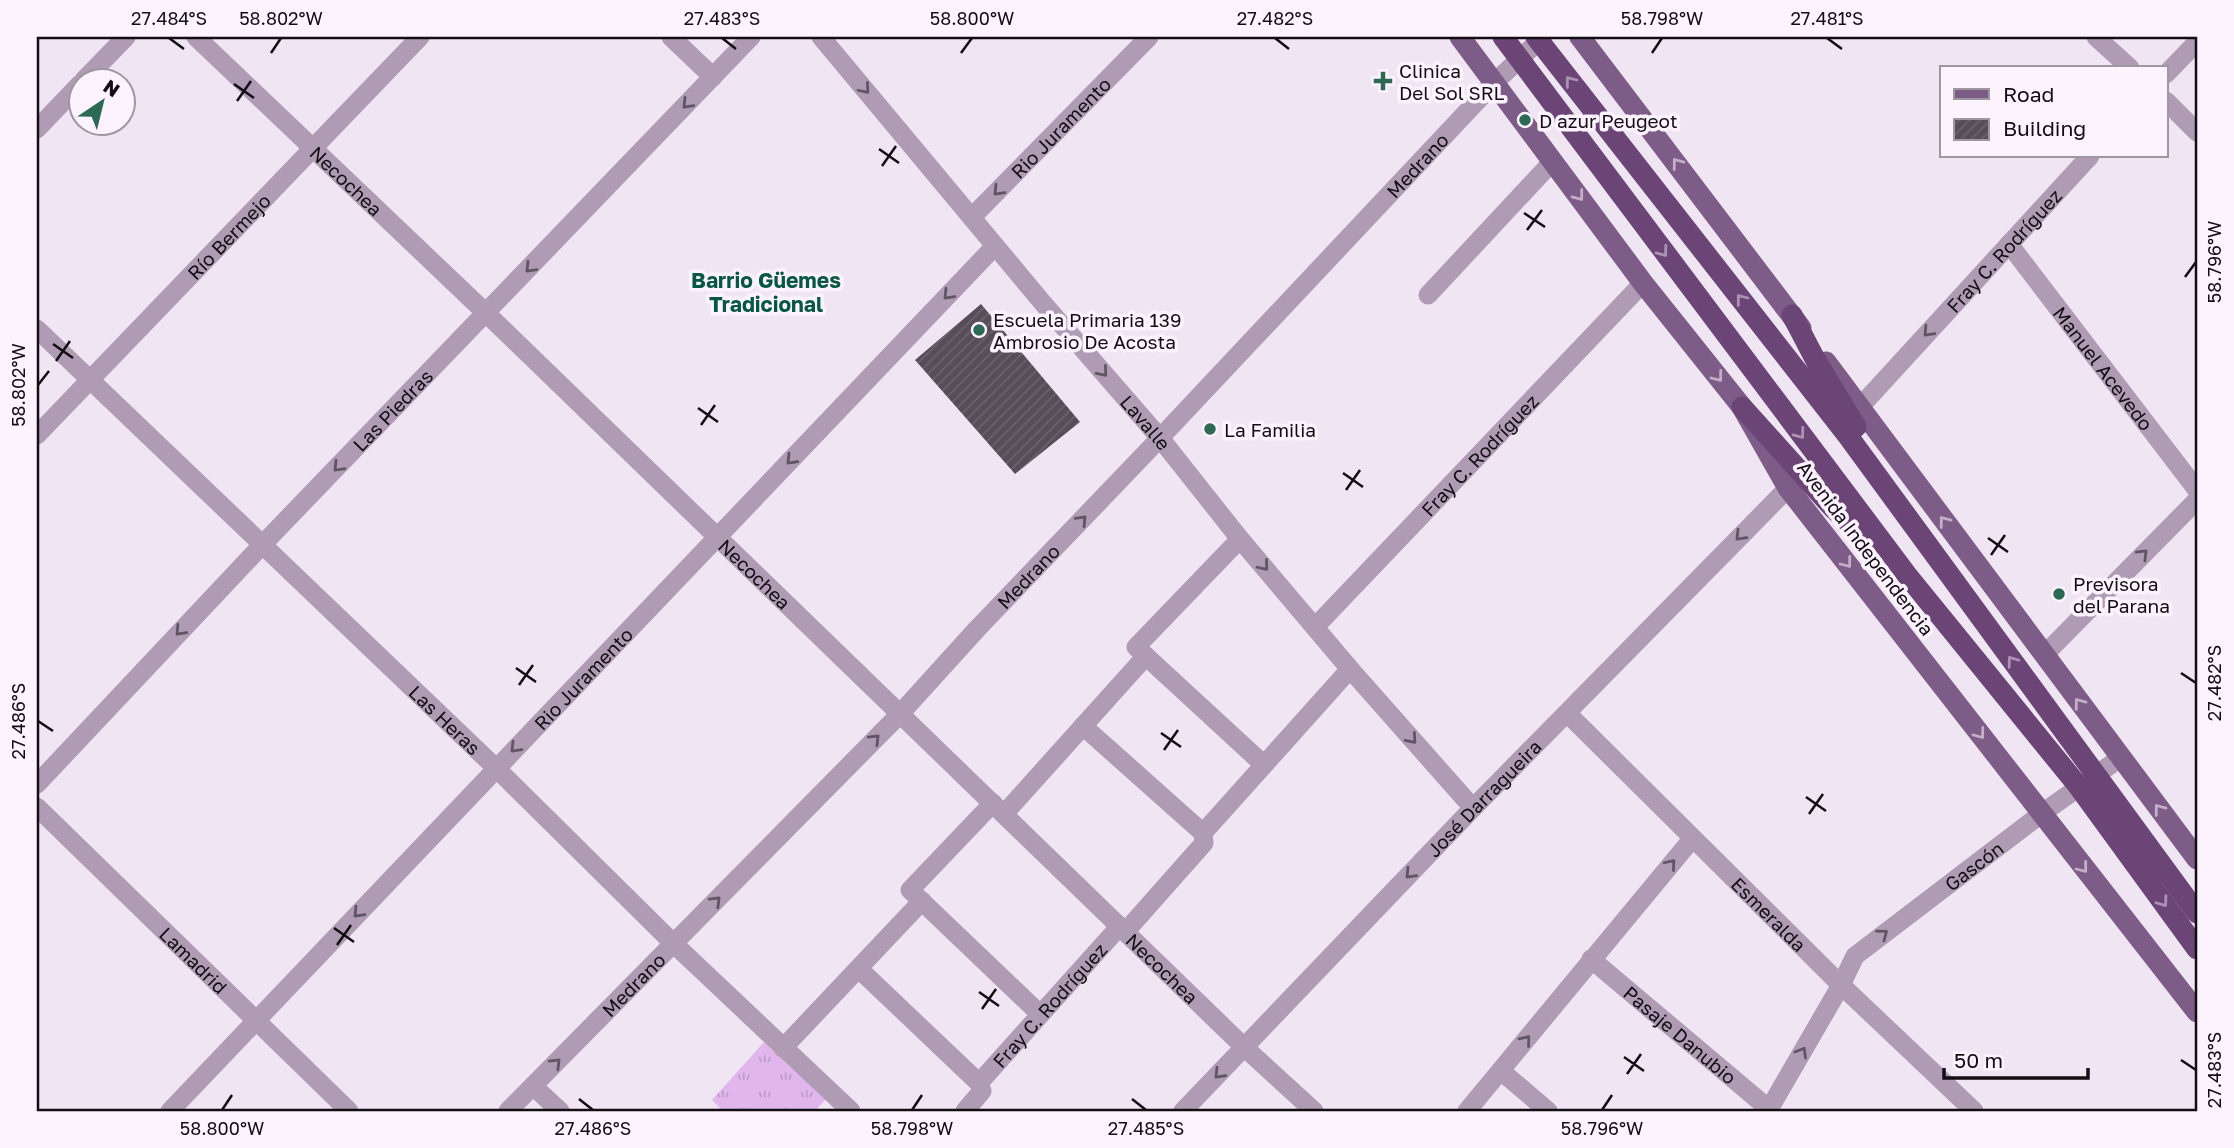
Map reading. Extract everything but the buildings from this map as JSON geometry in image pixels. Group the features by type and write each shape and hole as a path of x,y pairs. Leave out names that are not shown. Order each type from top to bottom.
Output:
{"highway":[{"name":"Avenida Independencia","path":"1503,37 1907,575 2087,781 2197,913"},
{"name":"Avenida Independencia","path":"1539,38 1848,436 1916,528 2197,949"},
{"path":"1792,315 1815,359 1916,528"},
{"path":"1742,407 1833,508 1907,575"}],"main road":[{"name":"Avenida Independencia","path":"1460,37 1643,283 1742,407 1788,488 2197,1012"},
{"path":"1580,37 1792,315 2197,859"}],"street":[{"path":"98,66 126,37"},
{"name":"Necochea","path":"196,37 487,314 1244,1047 1314,1111"},
{"name":"Río Bermejo","path":"37,435 420,37"},
{"path":"671,37 713,77"},
{"name":"Las Piedras","path":"37,784 263,544 751,37"},
{"name":"Lavalle","path":"821,37 1160,438 1350,669 1473,808"},
{"name":"Rio Juramento","path":"972,218 1149,37"},
{"path":"2096,37 2128,66"},
{"name":"Medrano","path":"508,1111 899,715 977,629 1539,38"},
{"path":"2168,72 2197,42"},
{"path":"37,129 66,99"},
{"path":"2168,104 2197,132"},
{"name":"Fray C. Rodríguez","path":"1859,408 2088,158"},
{"path":"1427,295 1553,161"},
{"name":"Manuel Acevedo","path":"2009,244 2197,490"},
{"name":"Rio Juramento","path":"170,1111 995,246"},
{"name":"Fray C. Rodríguez","path":"1315,627 1643,283"},
{"name":"Las Heras","path":"37,329 496,768 673,943 851,1111"},
{"name":"José Darragueira","path":"1183,1111 1473,808 1788,488"},
{"path":"2044,655 2197,500"},
{"path":"1240,538 1136,647 1263,764"},
{"path":"1040,1014 910,890 999,809 1083,726 1146,656"},
{"path":"1083,726 1203,833 1350,669"},
{"name":"Esmeralda","path":"1567,713 1841,985 1974,1111"},
{"name":"Gascón","path":"1769,1110 1855,956 2041,814 2120,758"},
{"name":"Lamadrid","path":"37,807 349,1111"},
{"name":"Fray C. Rodríguez","path":"965,1111 982,1091 979,1083 1040,1014 1204,842 1203,833"},
{"path":"1467,1111 1692,839"},
{"path":"783,1048 922,901"},
{"name":"Pasaje Danubio","path":"1591,959 1769,1110"},
{"path":"859,969 979,1083"},
{"path":"1501,1071 1548,1111"},
{"path":"533,1086 560,1111"}],"green space":[{"path":"764,1042 827,1098 815,1111 723,1111 712,1100"}],"place":[{"name":"Clinica Del Sol SRL","path":"1383,81"},
{"name":"D azur Peugeot","path":"1525,120"},
{"name":"Escuela Primaria 139 Ambrosio De Acosta","path":"979,330"},
{"name":"La Familia","path":"1210,429"},
{"name":"Previsora del Parana","path":"2059,594"}],"district":[{"name":"Barrio Güemes Tradicional","path":"766,292"}]}
